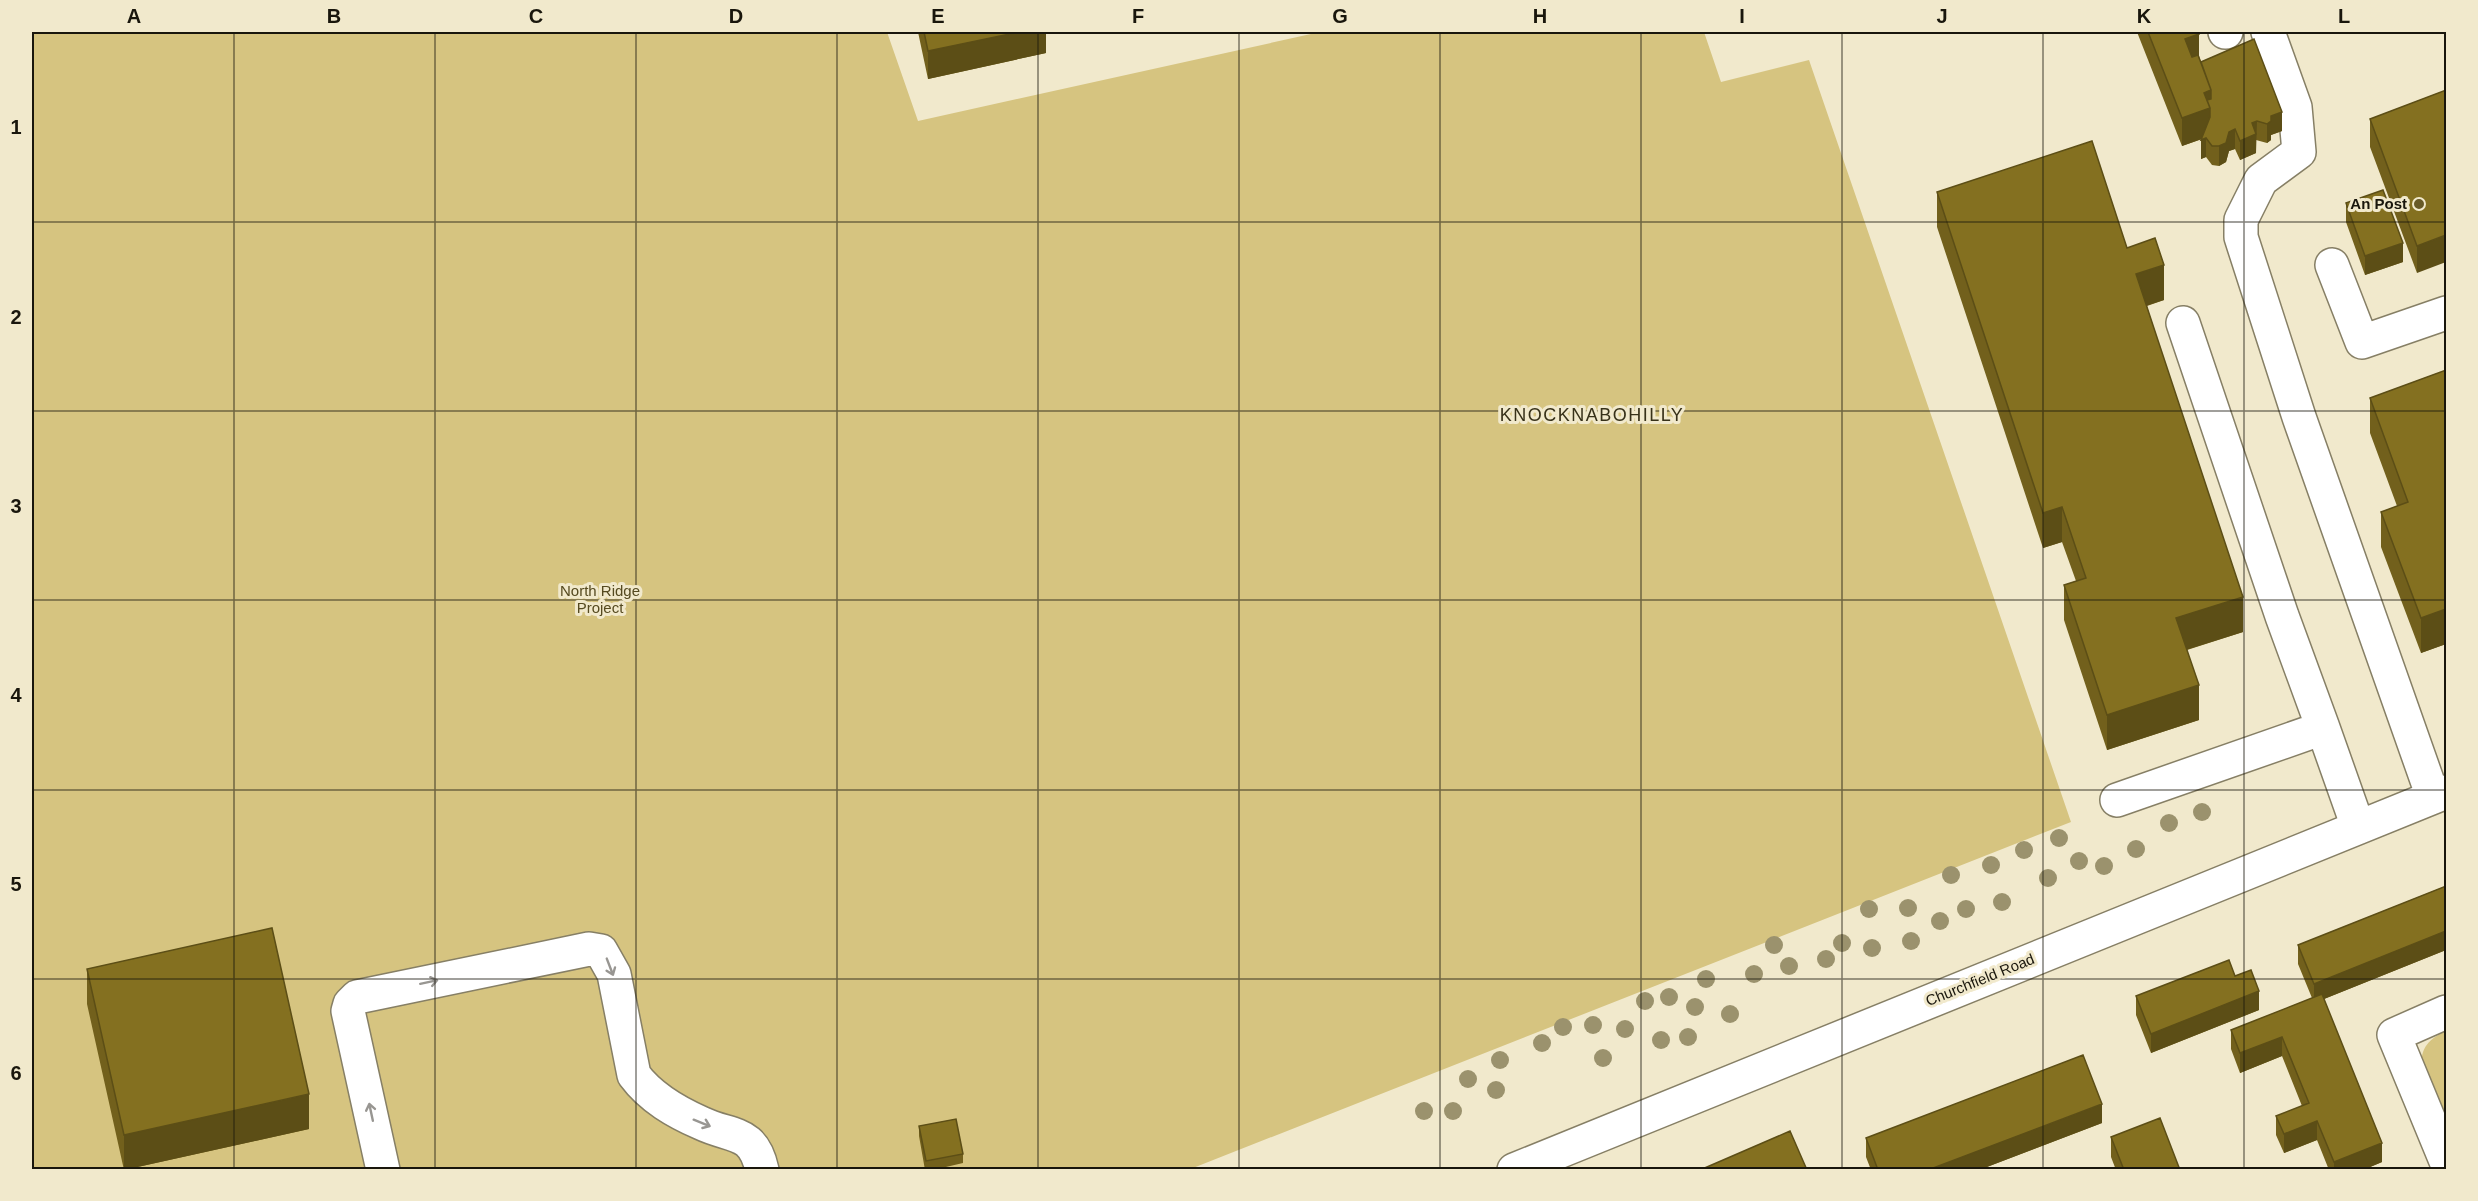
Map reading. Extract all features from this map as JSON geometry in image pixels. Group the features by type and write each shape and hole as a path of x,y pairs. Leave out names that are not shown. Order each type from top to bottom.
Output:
{"street":[{"path":"2268,32 2295,107 2299,152 2261,180 2241,220 2241,237 2299,417 2440,794"},
{"path":"2332,265 2362,342 2446,313"},
{"path":"2183,323 2282,616 2358,827"},
{"path":"2117,800 2323,729"},
{"name":"Churchfield Road","path":"1514,1170 2440,794"},
{"path":"383,1170 348,1011 350,1004 357,997 589,949 601,951 611,967 634,1075 641,1084 656,1098 678,1112 704,1125 745,1138 754,1146 762,1170"},
{"path":"2446,1012 2394,1035 2446,1161"}],"green space":[{"name":"North Ridge Project","path":"32,32 887,32 918,121 1320,32 1704,32 1721,82 1809,60 2071,822 1193,1168 32,1169"},
{"path":"2446,1031 2446,1119 2427,1082 2422,1059 2424,1049 2432,1039"}],"building":[{"path":"924,32 1019,32 928,51"},
{"path":"2148,32 2198,32 2199,34 2185,39 2192,57 2198,55 2211,90 2204,93 2210,108 2182,118"},
{"path":"2254,39 2282,112 2271,116 2271,121 2267,124 2257,121 2252,123 2256,134 2240,141 2235,129 2229,132 2226,143 2212,146 2206,138 2201,140 2210,117 2207,100 2211,99 2211,90 2201,62"},
{"name":"An Post","path":"2446,90 2446,235 2417,246 2370,119"},
{"path":"2092,141 2127,248 2155,238 2164,265 2136,274 2243,597 2176,618 2199,685 2107,715 2064,585 2086,578 2062,507 2043,513 1937,192"},
{"path":"2383,190 2403,243 2365,256 2346,203"},
{"path":"2446,370 2446,609 2421,618 2381,512 2408,502 2370,398"},
{"path":"2446,886 2446,931 2314,984 2298,945"},
{"path":"272,928 309,1094 124,1135 87,969"},
{"path":"2229,960 2235,976 2251,970 2259,991 2151,1034 2136,996"},
{"path":"2322,994 2382,1143 2334,1162 2317,1121 2284,1134 2276,1116 2309,1103 2282,1037 2240,1053 2231,1030"},
{"path":"2083,1055 2102,1104 1928,1170 1878,1170 1866,1138"},
{"path":"2160,1118 2180,1170 2124,1170 2111,1137"},
{"path":"956,1119 963,1154 926,1161 919,1126"},
{"path":"1790,1131 1807,1170 1700,1170"}],"place":[{"name":"An Post","path":"2419,204"}],"district":[{"name":"KNOCKNABOHILLY","path":"1592,415"}]}
